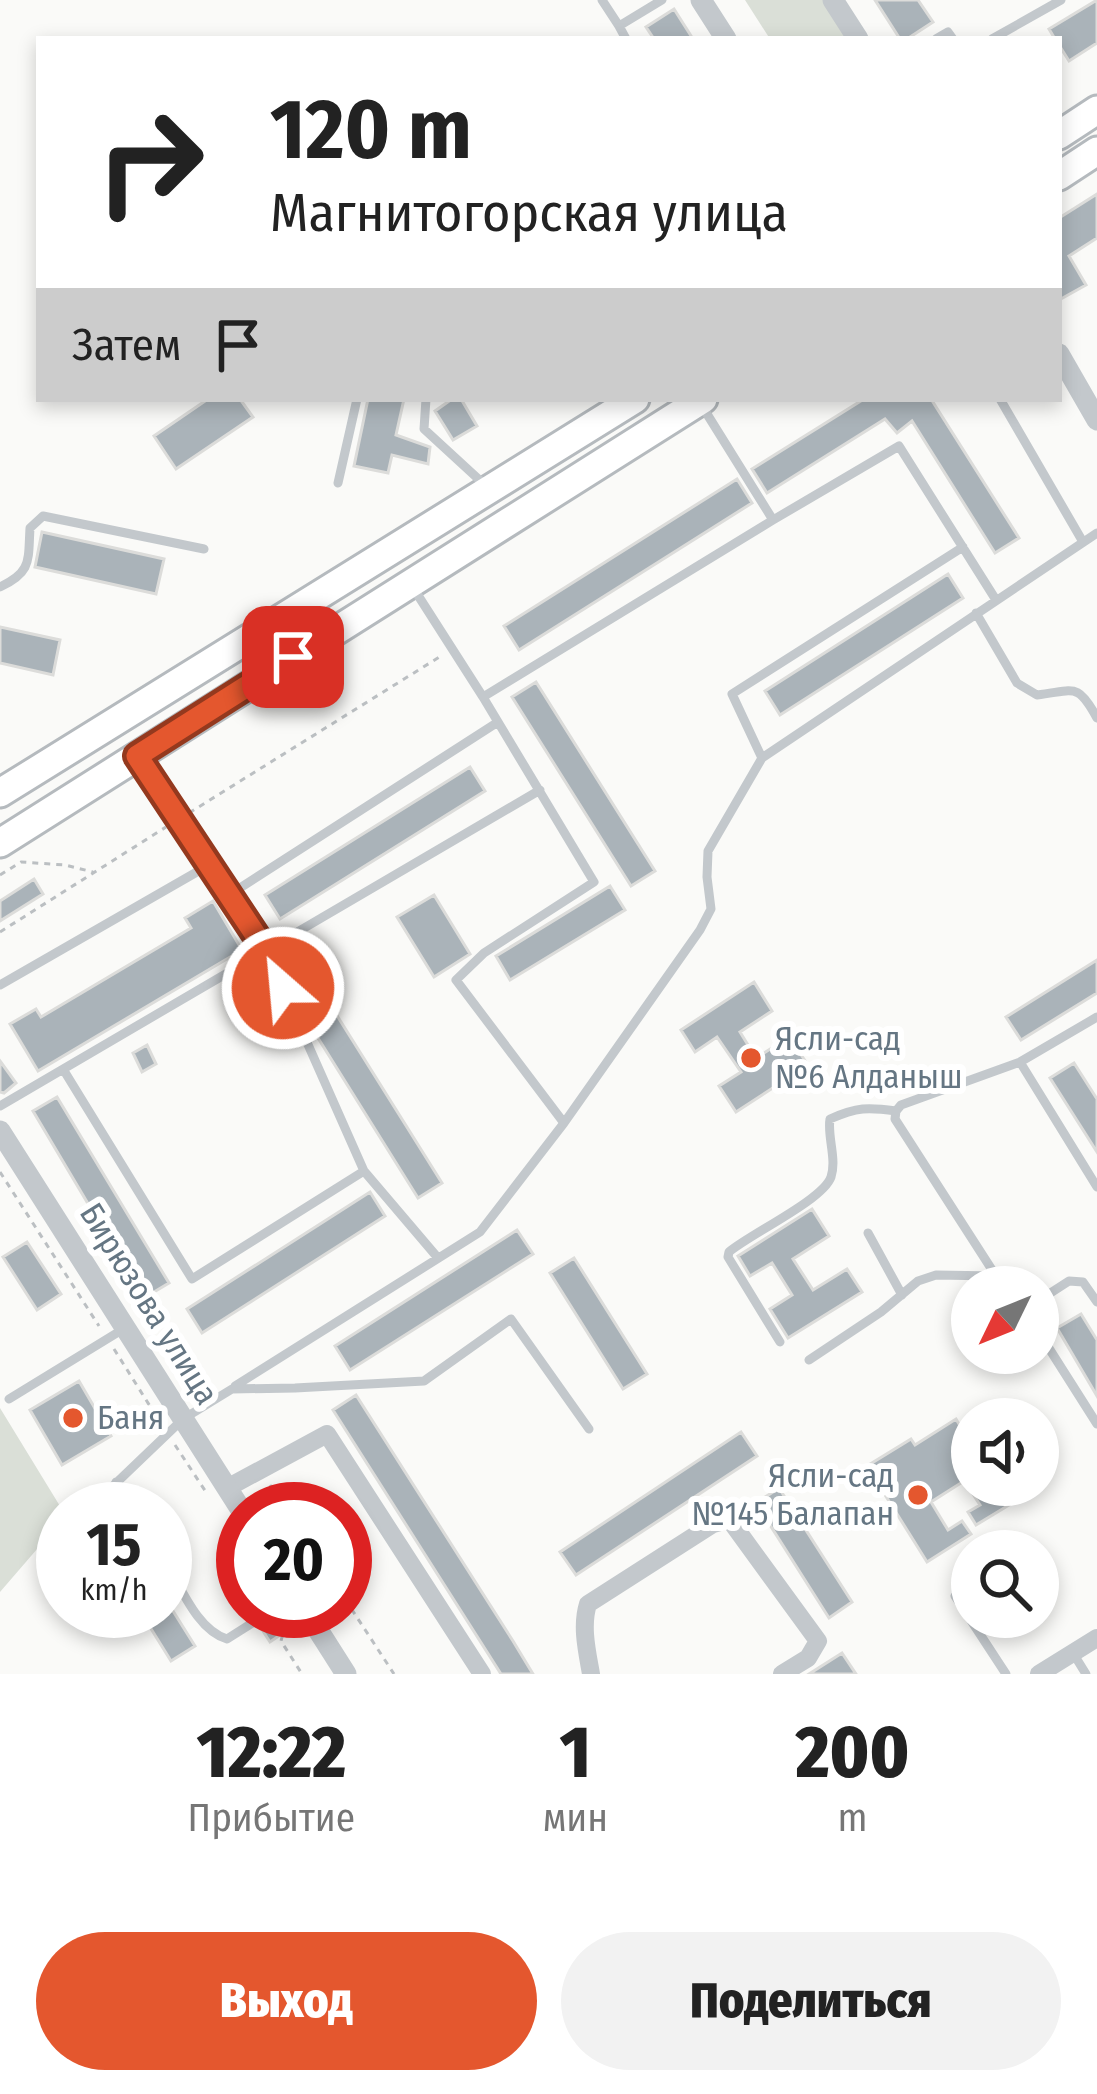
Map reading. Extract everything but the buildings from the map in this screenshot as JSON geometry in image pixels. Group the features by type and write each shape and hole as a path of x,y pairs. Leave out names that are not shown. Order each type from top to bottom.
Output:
{"main road":[{"path":"1062,133 1097,110"},
{"path":"1062,174 1097,152"},
{"path":"0,793 630,402"},
{"path":"0,843 698,402"}],"street":[{"path":"701,0 724,36"},
{"path":"833,0 856,36"},
{"path":"1062,359 1097,420"},
{"name":"Бирюзова улица","path":"0,1131 116,1334 216,1490"},
{"path":"234,1482 327,1433 482,1674"},
{"path":"591,1674 584,1630 588,1604 713,1524 727,1520 818,1641 808,1658 782,1674"},
{"path":"316,1638 346,1674"},
{"path":"1039,1674 1097,1638"}],"lane":[{"path":"602,0 624,36"},
{"path":"619,26 662,0"},
{"path":"997,36 1061,0"},
{"path":"338,484 356,402"},
{"path":"426,402 424,429 490,489"},
{"path":"702,402 773,520"},
{"path":"1002,402 1083,542"},
{"path":"483,697 899,446 996,599"},
{"path":"0,587 28,566 30,528 43,516 203,549"},
{"path":"117,1482 175,1426 479,1232 564,1123 700,930 711,909 708,851 762,758 1097,533"},
{"path":"762,758 732,694 963,547"},
{"path":"411,583 594,882 484,952 457,980 564,1123"},
{"path":"976,614 1017,683 1037,695 1072,688 1084,693 1097,718"},
{"path":"229,895 498,722"},
{"path":"137,756 267,952 364,1172 438,1258"},
{"path":"0,1106 540,790"},
{"path":"0,985 209,865"},
{"path":"990,1266 895,1119 896,1111 1020,1062 1097,1017"},
{"path":"1020,1062 1097,1187"},
{"path":"63,1069 192,1279 364,1172"},
{"path":"780,1342 729,1252 818,1193 831,1177 830,1119 868,1107 896,1111"},
{"path":"868,1233 902,1295"},
{"path":"1059,1287 1097,1273"},
{"path":"809,1360 918,1282 951,1275"},
{"path":"1083,1282 1097,1302"},
{"path":"232,1389 424,1381 511,1319 589,1430"},
{"path":"9,1399 116,1334"},
{"path":"1059,1364 1097,1424"},
{"path":"192,1606 216,1636"},
{"path":"983,1638 1006,1674"},
{"path":"1073,1654 1086,1674"}],"path":[{"path":"0,932 453,649"},
{"path":"0,875 21,862 95,872"},
{"path":"0,1172 116,1334 216,1490"},
{"path":"260,1470 268,1482"},
{"path":"282,1638 302,1674"},
{"path":"370,1638 394,1674"}],"shaded area":[{"path":"745,0 831,0 853,36 768,36"},
{"path":"0,1408 45,1482 36,1482 36,1550 0,1592"}],"place":[{"name":"Ясли-сад №6 Алданыш","path":"751,1058"},
{"name":"Баня","path":"73,1418"},
{"name":"Ясли-сад №145 Балапан","path":"918,1495"}],"route":[{"path":"283,988 267,952 137,756 293,657"}]}
